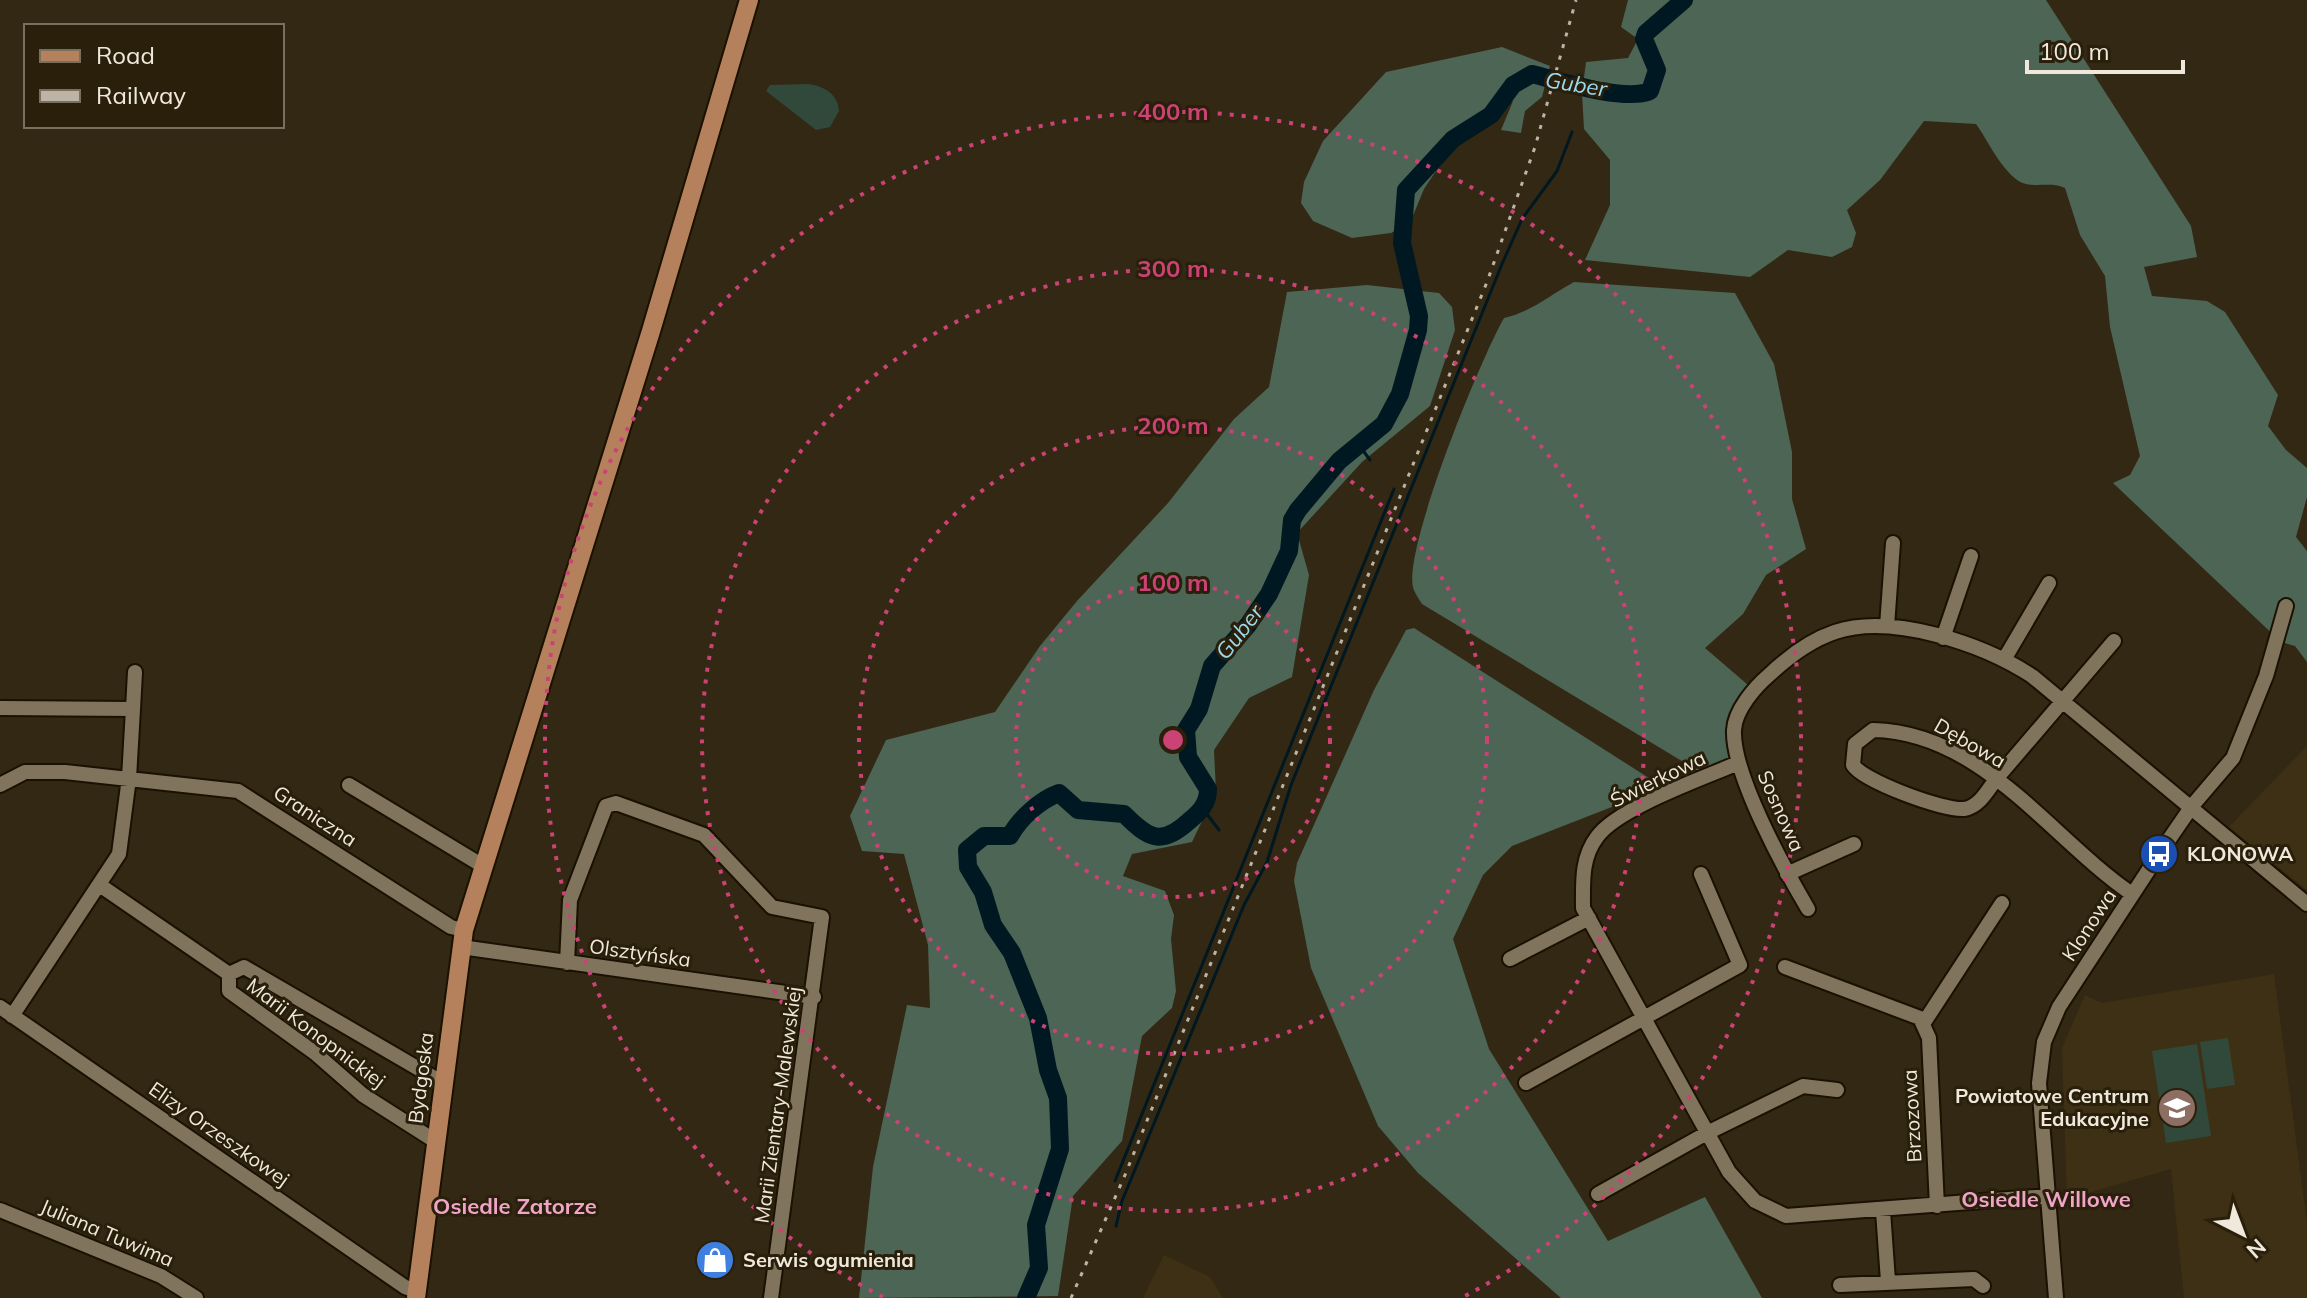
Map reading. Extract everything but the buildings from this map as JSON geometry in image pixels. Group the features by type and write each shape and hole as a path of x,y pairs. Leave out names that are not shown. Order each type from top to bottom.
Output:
{"main road":[{"name":"Bydgoska","path":"416,1295 462,938 749,0"}],"street":[{"path":"1887,626 1893,543"},
{"path":"1943,638 1971,556"},
{"path":"2005,658 2049,583"},
{"name":"Klonowa","path":"2056,1298 2039,1083 2044,1042 2059,1007 2132,894 2192,806 2233,758 2266,676 2286,606"},
{"name":"Świerkowa","path":"2049,1196 1786,1216 1755,1201 1729,1172 1583,908 1583,868 1597,836 1626,813 1738,763 1734,728 1753,689 1789,657 1835,632 1887,626 1943,638 2005,658 2064,700 2307,904"},
{"path":"1996,779 2114,641"},
{"path":"6,1012 101,886 119,854 129,778 135,672"},
{"path":"0,708 133,709"},
{"name":"Dębowa","path":"1996,779 1971,807 1947,806 1866,778 1853,765 1855,744 1873,730 1904,732 1935,743 1996,779 2132,894"},
{"name":"Sosnowa","path":"1738,763 1787,874 1808,909"},
{"name":"Graniczna","path":"0,785 25,772 129,778 238,791 451,927 462,938"},
{"path":"349,785 483,866"},
{"name":"Marii Zientary-Malewskiej","path":"567,963 570,900 606,806 616,803 704,835 772,907 822,917 814,997 771,1298"},
{"name":"Sosnowa","path":"1787,874 1854,844"},
{"path":"1526,1083 1740,965 1701,874"},
{"name":"Marii Konopnickiej","path":"101,886 229,974"},
{"path":"1923,1024 2002,903"},
{"path":"1510,959 1589,918"},
{"name":"Olsztyńska","path":"462,938 567,963 814,997"},
{"name":"Marii Konopnickiej","path":"229,974 244,967 443,1083"},
{"path":"1785,967 1920,1018 1923,1024"},
{"name":"Marii Konopnickiej","path":"229,974 229,991 315,1053 363,1095 435,1141"},
{"name":"Elizy Orzeszkowej","path":"6,1012 416,1295"},
{"name":"Brzozowa","path":"1923,1024 1929,1038 1937,1206"},
{"path":"1598,1194 1707,1133 1803,1086 1837,1090"},
{"name":"Juliana Tuwima","path":"0,1210 161,1276 196,1298"},
{"path":"1883,1211 1888,1281"},
{"path":"1840,1285 1974,1279 1983,1286"}],"shaded area":[{"path":"2307,746 2307,890 2229,827"},
{"name":"Powiatowe Centrum Edukacyjne","path":"2274,974 2307,1223 2307,1298 2184,1298 2171,1169 2067,1199 2062,1048 2085,995 2102,1003"},
{"path":"1164,1255 1210,1277 1223,1298 1143,1298"}],"green space":[{"path":"1628,0 2046,0 2191,226 2197,257 2144,267 2152,296 2207,301 2225,312 2278,395 2268,426 2286,450 2307,468 2307,497 2296,537 2307,551 2307,662 2295,646 2281,642 2113,483 2130,475 2140,456 2110,327 2105,276 2080,235 2065,188 2018,181 2004,167 1976,124 1924,121 1880,180 1847,210 1856,233 1852,247 1832,257 1788,250 1750,277 1585,260 1610,205 1610,160 1584,129 1582,93 1586,62 1628,58 1638,39 1621,27"},
{"path":"1502,47 1550,66 1542,97 1525,111 1521,133 1501,130 1513,101 1459,136 1424,189 1410,223 1391,233 1352,238 1313,221 1301,203 1304,182 1323,141 1386,72"},
{"path":"808,84 825,89 836,100 839,111 830,127 816,130 766,91 770,85"},
{"path":"1574,282 1735,293 1774,364 1792,452 1792,499 1806,549 1766,575 1743,614 1705,648 1748,685 1729,729 1733,760 1700,772 1422,604 1413,587 1413,565 1420,533 1446,452 1504,318 1532,307"},
{"path":"1367,285 1439,293 1452,307 1455,330 1430,406 1362,462 1297,533 1309,575 1292,677 1249,698 1214,750 1216,792 1192,842 1132,854 1123,876 1165,891 1174,915 1171,939 1176,991 1172,1008 1142,1036 1122,1141 1073,1196 1058,1296 859,1298 873,1167 907,1005 930,1008 928,945 904,854 862,851 850,816 886,740 995,712 1040,646 1077,601 1168,503 1234,419 1269,387 1287,292"},
{"path":"1414,628 1663,787 1512,846 1483,875 1453,939 1489,1049 1608,1241 1705,1197 1762,1298 1561,1298 1418,1173 1378,1126 1311,968 1294,881 1297,863 1374,690 1406,630"},
{"path":"2228,1038 2235,1085 2207,1089 2200,1042"},
{"path":"2197,1044 2211,1136 2166,1143 2152,1051"}],"waterway":[{"name":"Guber","path":"1026,1298 1039,1268 1036,1225 1060,1149 1058,1098 1048,1070 1038,1018 1012,953 993,925 983,892 968,867 967,850 984,836 1010,836 1031,810 1059,793 1078,810 1124,814 1148,834 1162,837 1179,829 1200,811 1207,799 1208,789 1188,757 1186,730 1199,709 1212,666 1248,625 1269,594 1289,551 1292,520 1298,510 1339,461 1384,424 1400,394 1419,316 1402,243 1406,190 1453,139 1491,115 1513,85 1532,74 1609,92 1639,94 1650,91 1657,70 1644,39 1646,33 1684,0"},
{"path":"1116,1226 1122,1201 1244,905 1267,862 1291,785 1502,264 1522,219 1557,171 1572,132"},
{"path":"1359,445 1370,460"},
{"path":"1115,1181 1394,489"},
{"path":"1203,809 1219,830"}],"railway":[{"path":"1071,1298 1125,1175 1487,282 1535,147 1576,0"}],"place":[{"name":"KLONOWA","path":"2159,854"},
{"name":"Powiatowe Centrum Edukacyjne","path":"2177,1108"},
{"name":"Serwis ogumienia","path":"715,1260"}],"district":[{"name":"Osiedle Willowe","path":"2046,1199"},
{"name":"Osiedle Zatorze","path":"515,1206"}]}
